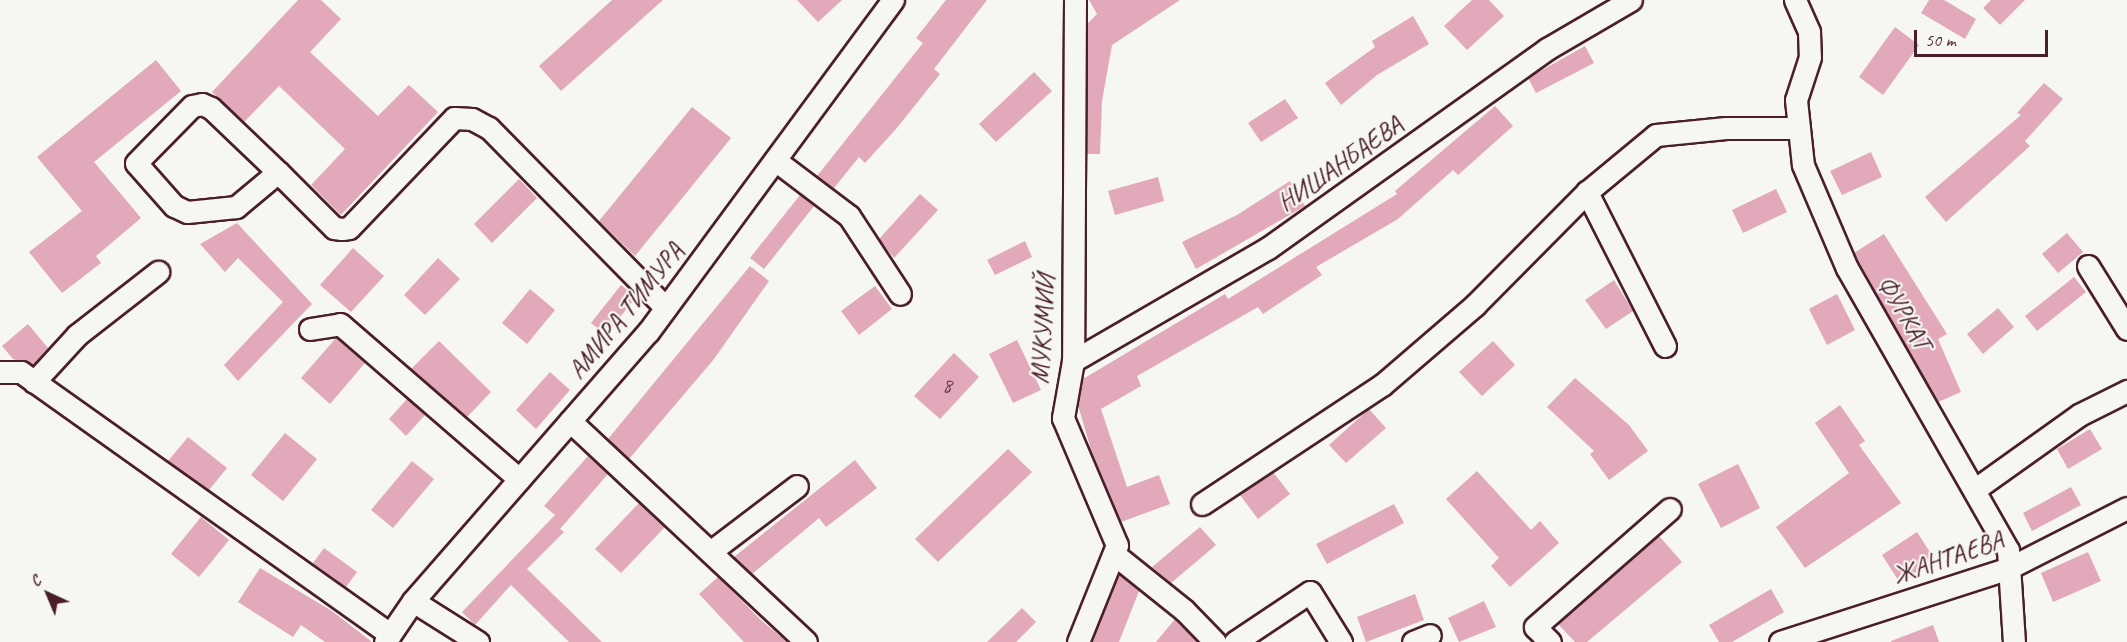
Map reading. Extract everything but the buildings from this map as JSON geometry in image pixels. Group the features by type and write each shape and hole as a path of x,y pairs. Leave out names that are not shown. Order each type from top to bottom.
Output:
{"street":[{"name":"АМИРА ТИМУРА","path":"387,638 413,601 666,308 893,0"},
{"name":"МУКУМИЙ","path":"1076,0 1072,361 1063,418 1118,545 1114,554"},
{"name":"НИШАНБАЕВА","path":"1072,361 1268,248 1547,49 1631,0"},
{"name":"ФУРКАТ","path":"1795,0 1809,32 1810,57 1796,100 1803,165 1847,268 2008,550 2014,642"},
{"path":"278,172 236,207 187,212 174,206 136,163 192,106 202,104 278,172 334,228 349,228 454,118 472,119 489,128 666,308"},
{"path":"1202,504 1382,385 1475,305 1587,192 1656,135 1726,128 1799,128"},
{"path":"775,160 849,216 900,294"},
{"path":"1587,192 1665,346"},
{"path":"2088,266 2127,329"},
{"path":"34,382 77,335 158,272"},
{"path":"310,329 340,324 519,479"},
{"path":"0,372 21,372 387,638"},
{"path":"1974,490 2079,415 2127,391"},
{"path":"570,421 806,642"},
{"path":"710,552 797,486"},
{"name":"ЖАНТАЕВА","path":"1780,642 2009,568 2127,508"},
{"path":"1550,642 1535,627 1670,509"},
{"path":"1078,642 1114,554 1185,610 1215,642"},
{"path":"1235,642 1310,592 1341,642"},
{"path":"413,601 478,642"}]}
